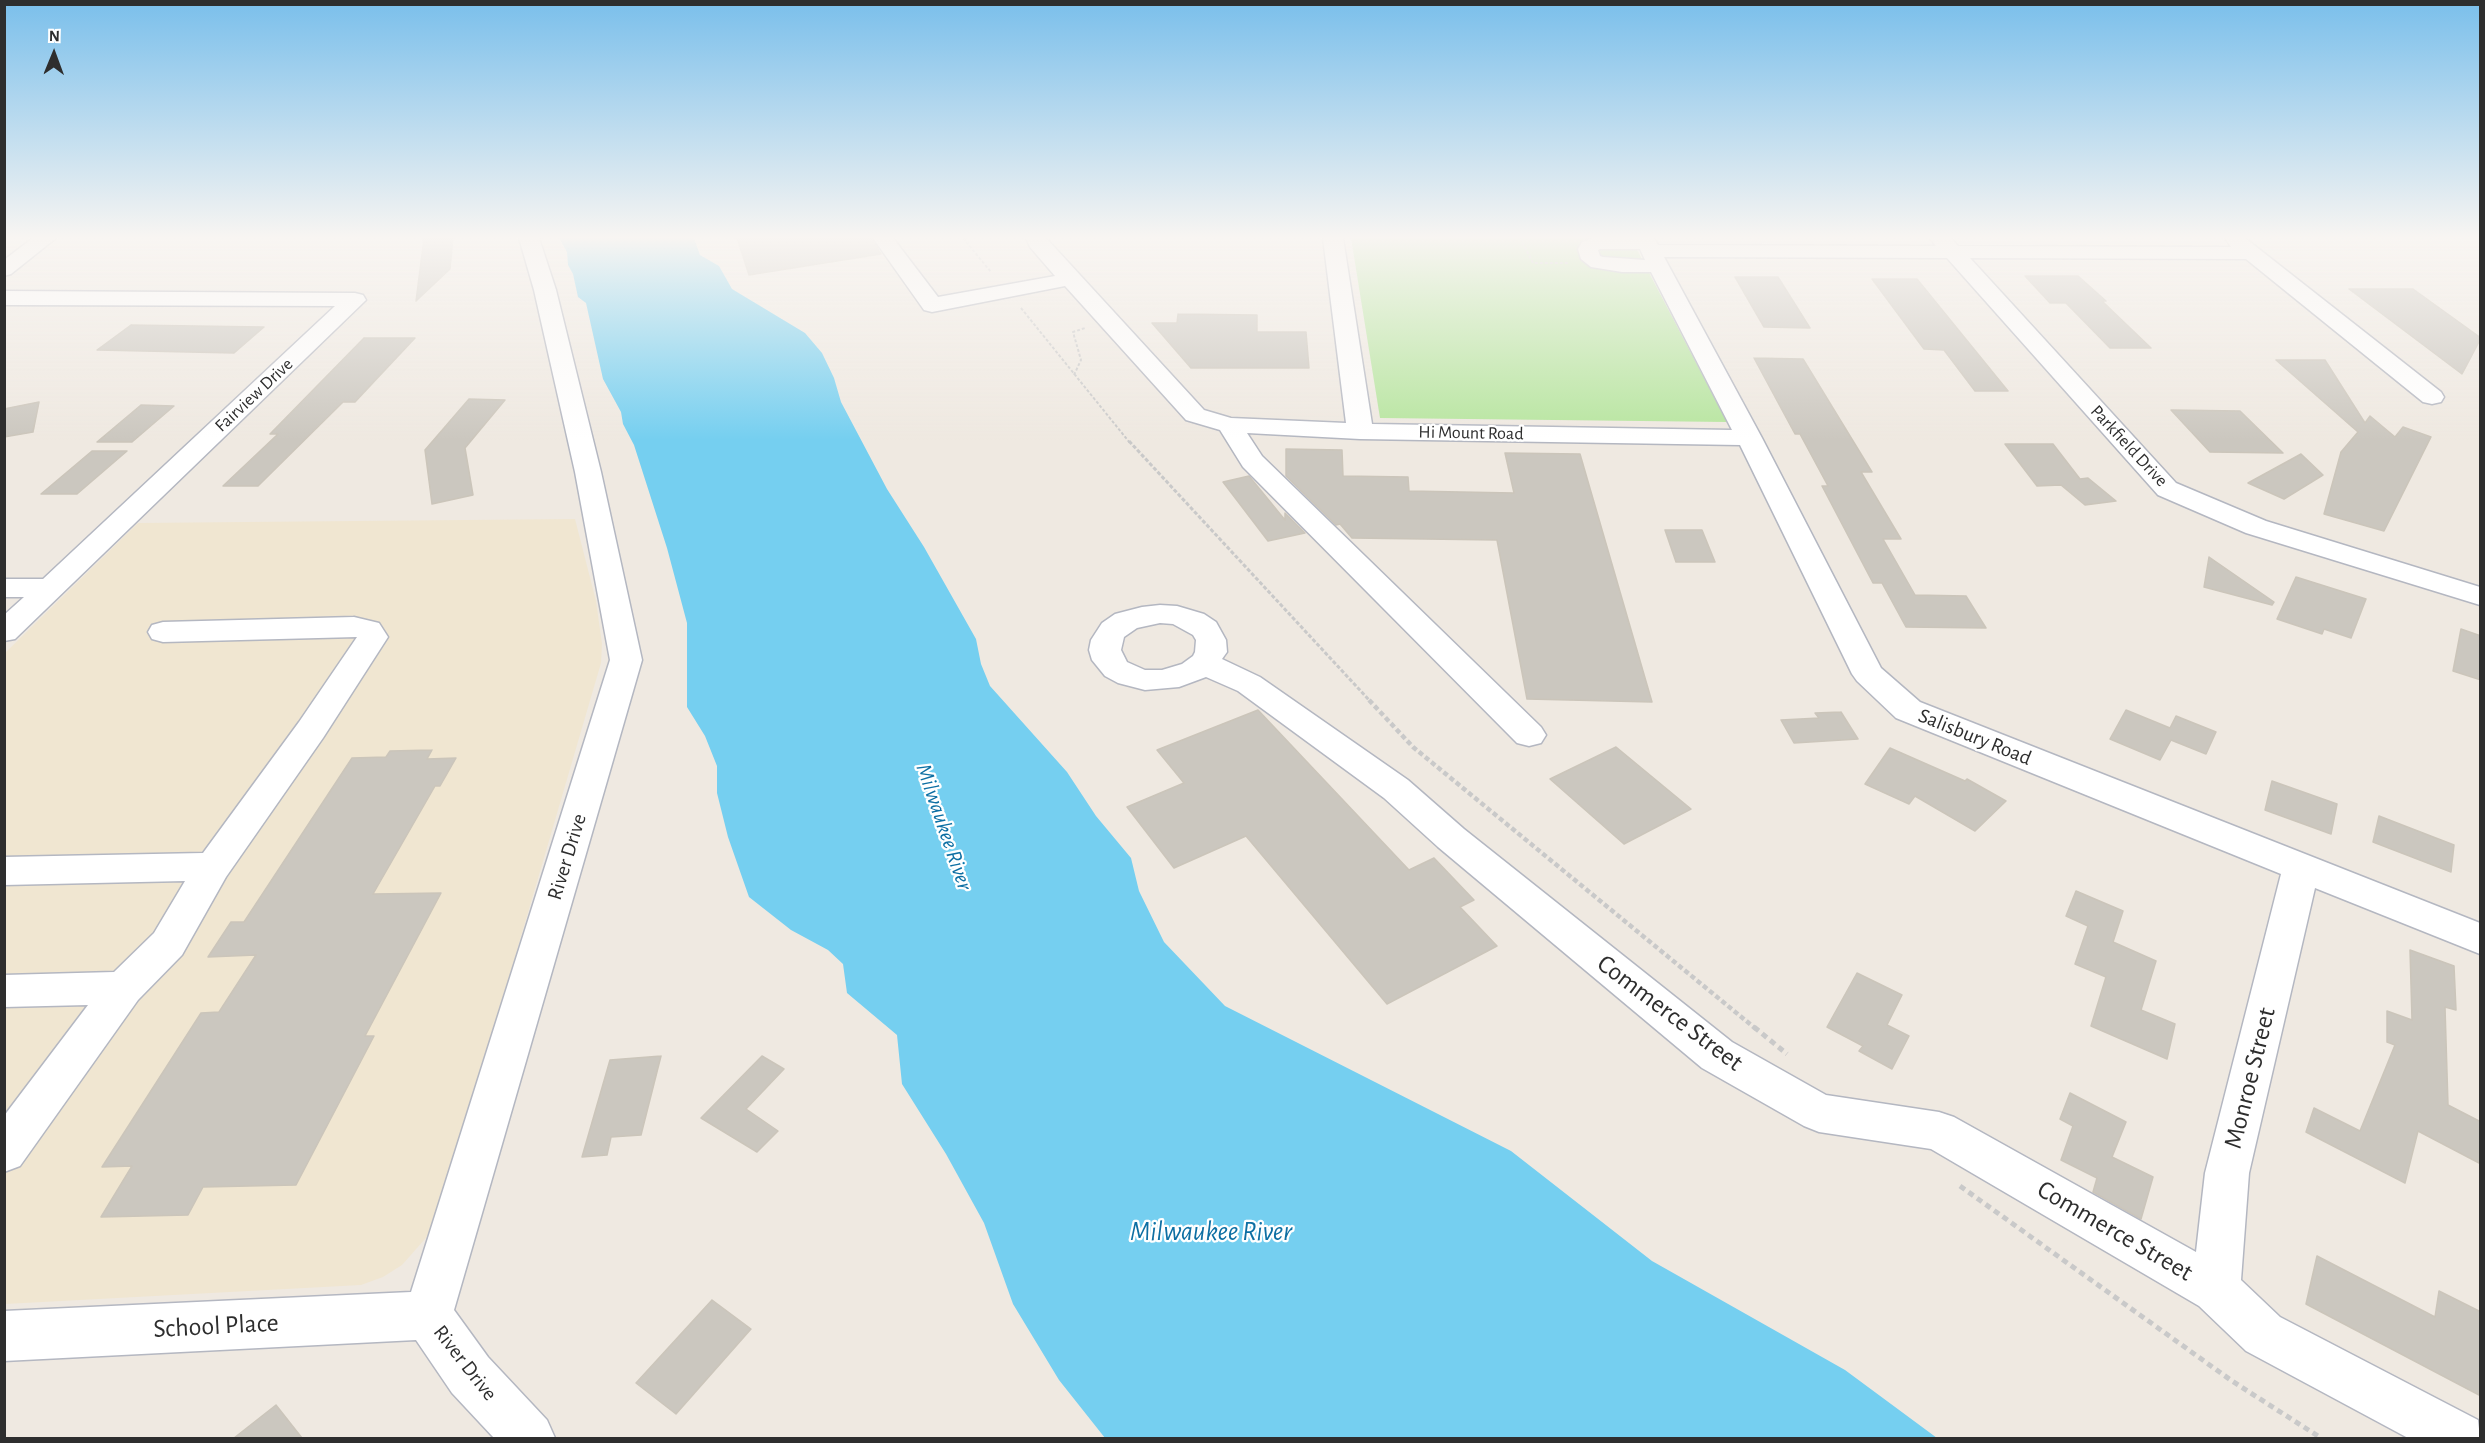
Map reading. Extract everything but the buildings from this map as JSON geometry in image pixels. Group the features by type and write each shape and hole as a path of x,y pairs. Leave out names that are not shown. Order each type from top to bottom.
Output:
{"street":[{"name":"Fairview Drive","path":"4,632 349,305"},
{"name":"River Drive","path":"530,1438 470,1375 428,1315 626,660 588,472 549,305"},
{"path":"1096,305 1111,321"},
{"path":"1342,305 1360,431"},
{"name":"Salisbury Road","path":"1680,305 1868,674 1908,710 2481,939"},
{"name":"Parkfield Drive","path":"2001,305 2167,489 2256,527 2481,596"},
{"path":"2317,305 2432,397"},
{"name":"Hi Mount Road","path":"1111,321 1195,415 1230,425 1360,431 1749,438"},
{"path":"1230,425 1252,462 1529,735"},
{"path":"4,588 51,588"},
{"path":"4,1152 124,988 168,944 213,867 311,730 373,637 368,630 354,626 163,632"},
{"name":"Commerce Street","path":"1204,663 1249,684 1396,789 1451,838 1717,1055 1819,1113 1939,1131 2216,1289 2263,1334 2460,1438"},
{"path":"4,871 213,867"},
{"name":"Monroe Street","path":"2216,1289 2227,1173 2301,869"},
{"path":"4,991 124,988"},
{"name":"School Place","path":"4,1336 428,1315"}],"path":[{"path":"1111,321 1073,332 1073,338 1082,360 1074,375 1145,461 1413,747 1791,1057"},
{"path":"1952,1180 2232,1381 2321,1438"}],"shaded area":[{"path":"575,519 596,601 602,644 601,663 438,1220 425,1239 402,1265 383,1277 361,1285 5,1304 5,653 138,523"}],"green space":[{"path":"1362,305 1666,305 1727,422 1380,418"}],"water":[{"name":"Milwaukee River","path":"587,305 759,305 805,333 822,353 834,378 841,402 887,489 924,547 976,639 981,664 990,686 1067,772 1096,816 1131,858 1139,891 1164,942 1225,1006 1511,1151 1652,1261 1845,1370 1937,1438 1105,1438 1059,1380 1013,1304 984,1223 946,1154 902,1084 897,1035 847,993 843,964 828,950 791,930 749,897 728,837 717,793 717,766 705,736 687,707 687,623 667,548 634,445 623,424 621,412 603,379"}]}
